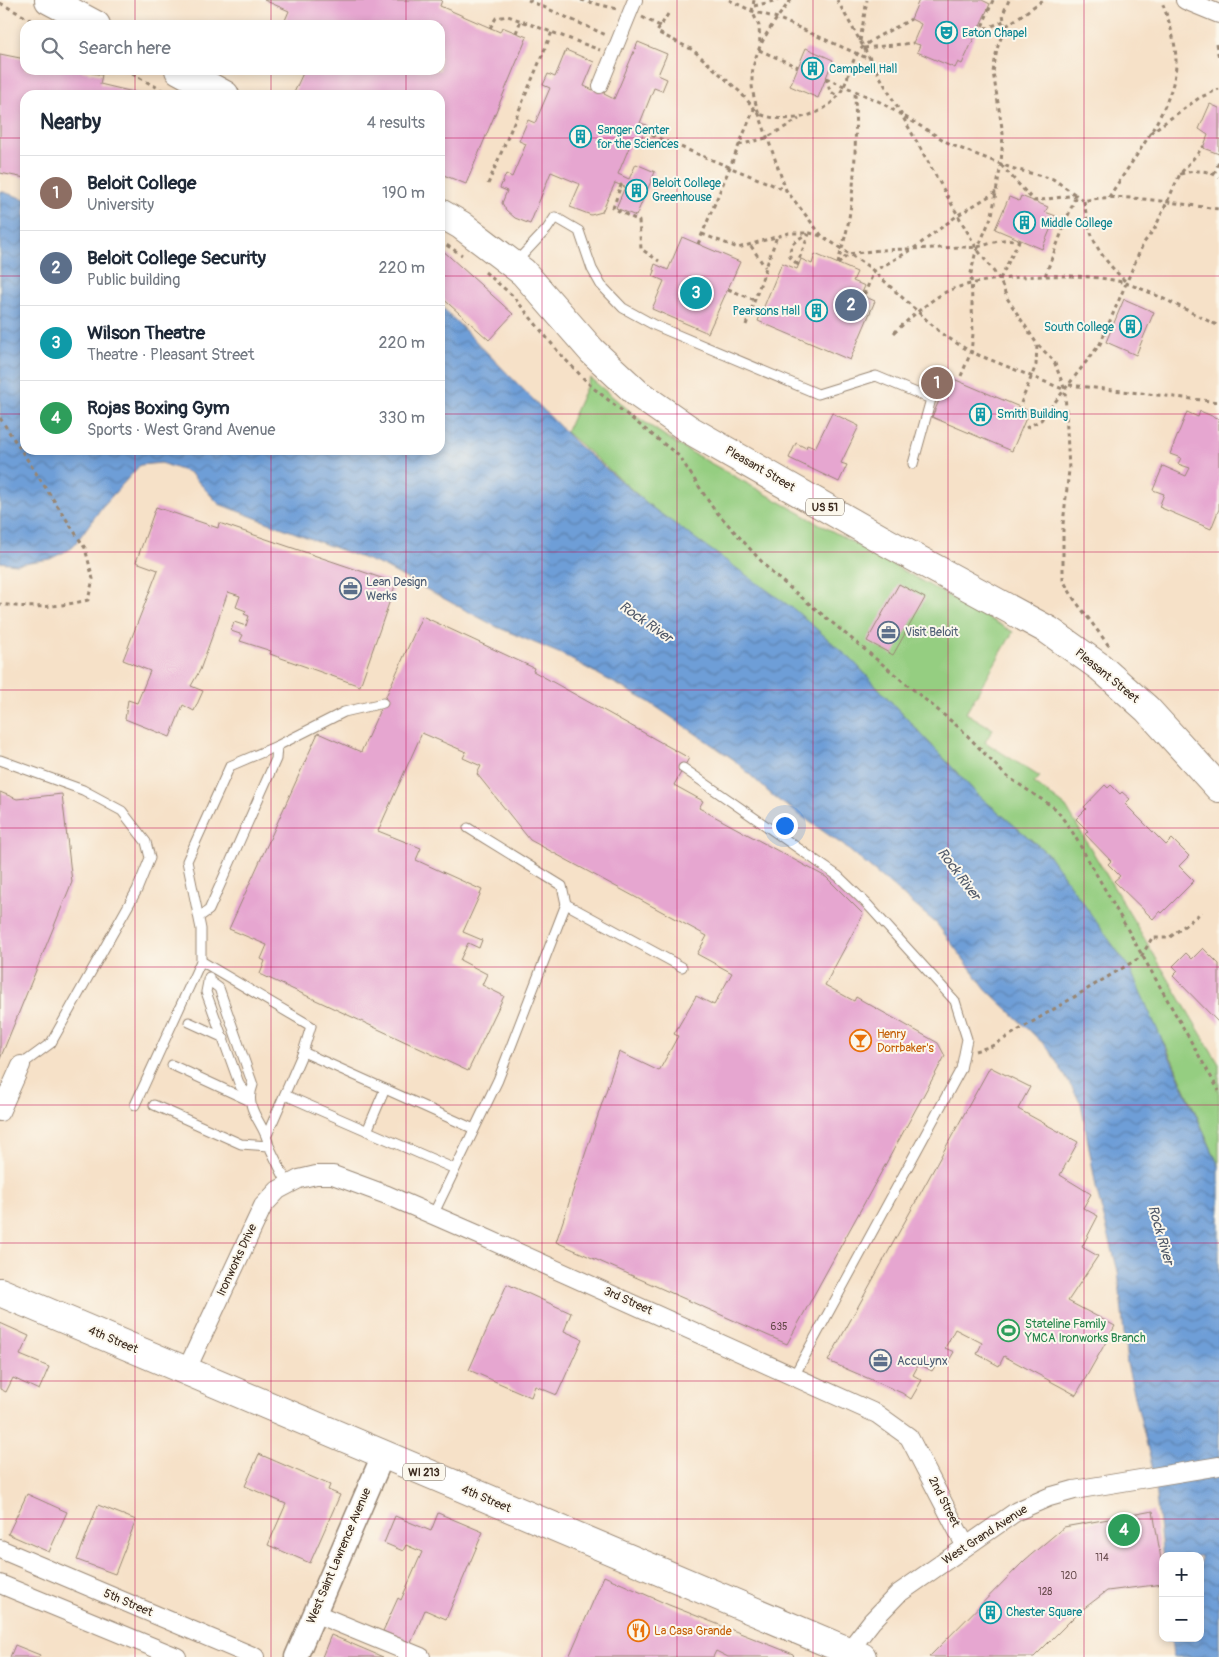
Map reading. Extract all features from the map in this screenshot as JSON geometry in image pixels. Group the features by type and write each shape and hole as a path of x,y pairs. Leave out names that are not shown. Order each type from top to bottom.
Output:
{"main road":[{"path":"50,0 87,20"},
{"path":"188,75 216,90"},
{"name":"Pleasant Street","path":"445,216 461,225 523,272 592,351 637,393 690,430 888,543 1048,630 1100,667 1147,709 1219,788"},
{"name":"4th Street","path":"0,1292 852,1655"}],"street":[{"path":"600,86 635,0"},
{"path":"1185,0 1219,14"},
{"path":"2,1103 21,1065"},
{"name":"3rd Street","path":"316,1174 333,1175 387,1195 877,1414 908,1437 922,1460"},
{"name":"Ironworks Drive","path":"186,1371 263,1206 278,1190 316,1174"},
{"name":"West Saint Lawrence Avenue","path":"296,1657 383,1455"},
{"name":"2nd Street","path":"922,1460 966,1545"},
{"name":"West Grand Avenue","path":"852,1655 882,1609 898,1594 1017,1510 1049,1497 1130,1480 1219,1466"},
{"name":"5th Street","path":"0,1550 255,1657"},
{"path":"0,1584 177,1657"},
{"path":"314,1613 421,1657"}],"lane":[{"path":"513,265 547,229 555,217 579,231 592,270 608,295 623,308 654,325 818,394 876,376 931,399 913,464"},
{"path":"135,1105 200,962 202,929 187,861 230,766 277,746 344,712 382,703"},
{"path":"199,917 209,910 276,759 277,746"},
{"path":"0,760 83,790 122,811 146,842 150,858 137,890 51,1043 21,1065"},
{"path":"683,768 838,876 867,904 955,1001 967,1039 960,1069 794,1376"},
{"path":"433,1215 498,1080 566,904 562,886 468,828"},
{"path":"566,904 682,967"},
{"path":"200,962 311,1026 303,1052 267,1135"},
{"path":"211,967 206,992 240,1086 249,1098 253,1113 267,1135 269,1146 288,1185"},
{"path":"208,980 219,988 253,1084 249,1098"},
{"path":"188,1022 224,1038"},
{"path":"303,1052 474,1129"},
{"path":"233,1065 243,1060"},
{"path":"172,1065 249,1098"},
{"path":"367,1131 385,1089"},
{"path":"285,1095 455,1169"},
{"path":"154,1105 241,1144 269,1146"}],"path":[{"path":"528,0 618,40"},
{"path":"728,0 752,11 776,18 870,59"},
{"path":"754,0 752,11 760,26 760,45 752,84 759,114 786,190 822,236 874,271 942,334 971,352 1031,378 1065,390"},
{"path":"754,6 778,0"},
{"path":"760,45 776,18 790,0"},
{"path":"837,0 958,215 978,249 1000,280 1007,298 1037,344 1054,361 1065,390 1069,470 1063,524 1063,580 1074,599 1114,650"},
{"path":"860,42 867,0"},
{"path":"993,0 982,27 987,28 1004,21"},
{"path":"961,376 971,352 973,334 971,273 978,249 992,216 1001,164 1003,134 993,72 996,49 1005,27 1003,14 1009,0"},
{"path":"1005,27 1043,0"},
{"path":"1109,198 1164,109 1174,80 1176,61 1171,27 1162,2"},
{"path":"0,3 31,20"},
{"path":"668,14 657,32 693,50 739,91 759,114 771,118 799,119"},
{"path":"490,28 496,18 502,16 521,20 612,54"},
{"path":"739,145 766,138 799,119 810,115 837,96 845,85 857,54 863,48 910,19"},
{"path":"516,32 521,20"},
{"path":"488,184 552,32"},
{"path":"863,48 913,42"},
{"path":"1216,44 1219,58"},
{"path":"759,50 798,67"},
{"path":"134,75 163,90"},
{"path":"837,96 830,91 826,78 845,85 900,113 952,145 1001,164 1052,179 1084,201 1093,241 1106,262 1126,283"},
{"path":"1148,135 1199,98 1219,89"},
{"path":"855,90 857,151 849,221 838,264 850,254 964,247 978,249 999,241 1019,240 1000,280"},
{"path":"698,244 754,109"},
{"path":"644,132 786,190"},
{"path":"1026,428 1041,420 1100,344 1143,244 1155,228 1180,174 1204,146"},
{"path":"1214,174 1219,162"},
{"path":"1001,164 1034,201 1076,195"},
{"path":"1180,174 1196,170 1219,177"},
{"path":"620,188 620,185 613,208 639,221 641,249 645,254 659,261"},
{"path":"862,292 865,293 874,271 913,249 958,215 997,192"},
{"path":"1045,276 1076,195"},
{"path":"1084,201 1097,197 1219,209"},
{"path":"702,234 738,248 750,246 776,236 809,233 822,236"},
{"path":"809,233 798,264 790,257 791,246 809,233"},
{"path":"746,325 776,236"},
{"path":"445,244 468,259"},
{"path":"750,246 766,268"},
{"path":"480,269 513,296 560,354 592,387 679,456 713,508 772,573 962,730 1005,775 1056,809 1073,834 1141,957 1219,1091"},
{"path":"894,333 917,310 946,292 972,283 1045,276 1108,279 1126,283 1219,326"},
{"path":"728,289 754,300"},
{"path":"1104,332 1108,337"},
{"path":"1021,403 1036,365 1037,344"},
{"path":"1069,385 1219,402"},
{"path":"0,418 20,449"},
{"path":"0,604 45,607 62,606 88,600 93,579 85,548 24,455"},
{"path":"992,1046 1141,957 1152,938 1170,938 1202,912"}],"green space":[{"path":"590,378 637,417 680,446 1013,632 966,713 993,729 985,742 1040,777 1034,783 1066,807 1219,1064 1219,1166 1167,1048 1048,854 977,794 854,662 795,611 654,509 566,432"}],"water":[{"name":"Rock River","path":"0,191 20,197 20,455 445,455 445,310 579,446 654,509 795,610 854,662 977,794 1048,854 1130,969 1219,1166 1219,1657 1173,1657 1171,1642 1204,1642 1204,1552 1162,1552 1153,1470 1127,1364 1118,1271 1097,1192 1081,1103 1049,1049 986,989 937,924 843,845 774,797 733,759 649,702 561,654 497,627 383,566 219,504 190,473 161,463 140,465 102,507 72,548 50,559 16,564 0,562"}],"building":[{"path":"264,0 442,0 440,6 500,32 502,27 527,37 466,184 445,176 445,90 295,90 302,75 445,75 445,20 285,20 289,11"},
{"name":"Eaton Chapel","path":"919,0 982,0 990,4 962,64 958,62 955,68 917,52 920,45 913,43 921,24 911,19"},
{"name":"Sanger Center for the Sciences","path":"638,42 667,54 658,75 667,79 662,91 654,88 640,123 647,125 638,146 631,143 618,174 629,179 636,164 655,172 636,216 616,208 625,187 615,183 602,212 591,215 570,207 580,184 551,172 530,224 515,218 506,210 502,203 507,191 500,188 506,174 512,177 526,144 519,141 528,120 535,123 550,88 543,85 548,74 555,77 566,50 594,62 584,86 593,90 596,84 606,89 604,94 614,99"},
{"name":"Campbell Hall","path":"806,48 833,60 818,98 790,86"},
{"path":"0,54 20,58 20,75 102,75 100,84 125,90 20,90 20,177 0,173"},
{"path":"1210,104 1219,108 1219,154 1203,148 1208,135 1199,129"},
{"name":"Middle College","path":"1021,196 1048,207 1045,212 1056,216 1042,249 995,229 1009,197 1019,201"},
{"path":"682,237 740,262 708,333 652,309 664,281 653,276 655,264 668,270"},
{"path":"445,253 513,314 489,340 445,300"},
{"name":"Pearsons Hall","path":"815,254 857,272 853,281 865,286 861,295 875,301 850,360 758,321 782,263 797,269 801,259 812,264"},
{"name":"South College","path":"1124,299 1154,312 1136,355 1106,342"},
{"name":"Smith Building","path":"949,377 1029,411 1012,451 932,417"},
{"path":"1200,411 1219,419 1219,509 1211,529 1159,507 1164,494 1153,490 1163,466 1186,476 1190,468 1178,464 1181,458 1170,454 1187,412 1198,417"},
{"path":"832,413 859,426 841,463 847,465 839,482 789,458 796,443 806,448 807,445 815,448"},
{"path":"156,507 218,528 219,523 396,583 360,686 270,654 271,651 240,641 243,635 231,631 234,622 246,626 249,616 244,614 246,611 236,607 240,596 228,592 200,670 191,686 203,691 194,711 183,705 170,737 125,719 128,700 137,703 150,671 123,660 158,570 136,562"},
{"path":"899,584 925,598 893,655 867,641"},
{"path":"422,616 534,668 533,671 689,758 674,785 703,801 699,808 826,877 863,914 825,985 854,1001 856,997 938,1043 945,1056 787,1344 556,1242 619,1052 659,1071 678,1036 674,1034 696,996 714,1005 732,973 697,954 707,936 530,840 477,774 481,766 463,758 466,752 422,733 378,831 421,848 416,860 482,890 463,932 482,940 479,948 468,943 460,960 487,974 482,985 504,996 468,1071 260,974 265,961 261,959 267,945 229,929 318,733 361,752"},
{"path":"1105,785 1108,788 1111,785 1120,794 1122,792 1130,799 1125,804 1166,845 1172,839 1189,856 1179,866 1194,881 1162,913 1160,911 1153,919 1114,881 1120,876 1108,864 1111,861 1085,834 1088,831 1076,819 1086,809 1084,807"},
{"path":"0,792 17,799 62,794 72,882 0,1059"},
{"path":"1203,948 1219,964 1219,1023 1173,976 1178,971 1173,966 1186,953 1192,959"},
{"path":"990,1067 1030,1087 1018,1109 1078,1142 1060,1175 1091,1194 1083,1208 1098,1216 1082,1247 1098,1256 1068,1301 1115,1326 1076,1395 1004,1356 999,1366 977,1354 982,1343 955,1329 945,1348 954,1352 948,1362 940,1358 932,1371 919,1364 913,1375 922,1380 911,1399 902,1393 828,1361"},
{"path":"507,1284 571,1313 564,1331 582,1339 557,1395 535,1386 531,1397 469,1370"},
{"path":"0,1323 29,1336 20,1355 49,1367 39,1390 13,1378 6,1392 0,1389"},
{"path":"259,1454 330,1485 328,1490 340,1495 310,1563 268,1545 286,1504 245,1486"},
{"path":"27,1494 67,1512 49,1552 8,1534"},
{"path":"98,1505 136,1520 115,1574 77,1560"},
{"path":"1153,1511 1160,1552 1159,1584 1107,1591 1078,1613 1034,1657 929,1657 1025,1560 1064,1527"},
{"path":"438,1513 483,1532 446,1619 425,1610 411,1643 383,1631 398,1598 401,1600 422,1552 406,1545 403,1551 384,1543 395,1516 431,1531"},
{"path":"604,1576 669,1605 793,1654 794,1657 728,1657 716,1651 713,1657 569,1657"},
{"path":"331,1635 371,1652 383,1657 322,1657"},
{"path":"15,1645 40,1655 39,1657 10,1657"}],"place":[{"name":"Eaton Chapel","path":"946,33"},
{"name":"Campbell Hall","path":"813,69"},
{"name":"Sanger Center for the Sciences","path":"581,137"},
{"name":"Beloit College Greenhouse","path":"636,190"},
{"name":"Middle College","path":"1025,223"},
{"name":"Wilson Theatre","path":"696,293"},
{"name":"Beloit College Security","path":"851,305"},
{"name":"Pearsons Hall","path":"816,311"},
{"name":"South College","path":"1130,327"},
{"name":"Beloit College","path":"937,383"},
{"name":"Smith Building","path":"981,414"},
{"name":"Lean Design Werks","path":"350,589"},
{"name":"Visit Beloit","path":"889,632"},
{"name":"Henry Dorrbaker's","path":"861,1041"},
{"name":"Stateline Family YMCA Ironworks Branch","path":"1009,1331"},
{"name":"AccuLynx","path":"881,1361"},
{"name":"Rojas Boxing Gym","path":"1124,1530"},
{"name":"Chester Square","path":"990,1612"},
{"name":"La Casa Grande","path":"638,1631"}]}
